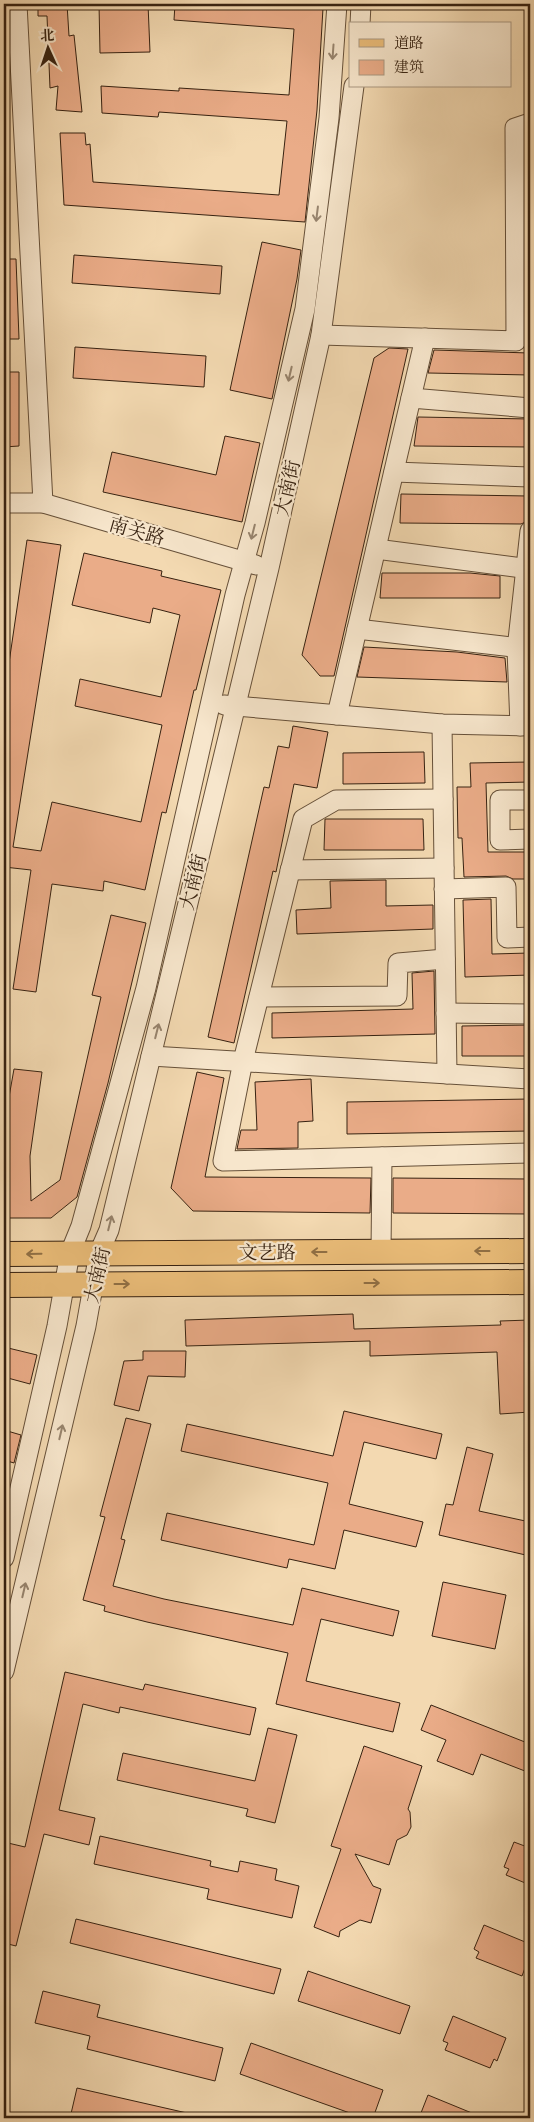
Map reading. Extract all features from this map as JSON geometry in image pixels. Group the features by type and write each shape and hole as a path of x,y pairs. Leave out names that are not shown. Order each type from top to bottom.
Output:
{"main road":[{"name":"文艺路","path":"4,1254 530,1251"},
{"name":"文艺路","path":"4,1285 530,1282"}],"street":[{"path":"17,4 43,504"},
{"name":"大南街","path":"4,1558 57,1326 70,1253 81,1226 146,988 235,595 246,562 305,309 329,118 337,4"},
{"path":"360,22 361,4"},
{"name":"大南街","path":"4,1671 86,1326 99,1253 109,1230 236,707 321,335 354,88"},
{"path":"321,335 523,341 523,172 515,128 530,122"},
{"path":"337,715 426,338"},
{"path":"412,398 530,408"},
{"path":"394,472 530,477"},
{"name":"南关路","path":"4,503 43,504 269,568"},
{"path":"211,702 236,707 442,724 525,726 524,649 530,531"},
{"path":"376,549 528,569"},
{"path":"357,629 524,649"},
{"path":"442,724 447,1074"},
{"path":"443,799 336,800 303,819 243,1061 223,1161 530,1152"},
{"path":"530,800 500,800 500,840 530,839"},
{"path":"290,870 444,868"},
{"path":"444,889 506,887 507,938 530,937"},
{"path":"259,997 396,996 398,963 445,958"},
{"path":"446,1013 530,1014"},
{"path":"151,1056 530,1079"},
{"path":"381,1252 382,1157"}],"building":[{"path":"38,4 67,4 69,36 74,35 82,112 56,110 58,86 50,88 47,16 38,16"},
{"path":"99,4 148,4 150,52 100,53"},
{"path":"175,4 293,4 323,8 317,110 305,222 64,205 60,133 85,133 86,145 90,144 93,182 279,195 287,121 159,112 158,117 102,113 101,86 179,91 179,88 289,95 294,29 174,20"},
{"path":"262,242 301,250 297,279 272,399 230,390"},
{"path":"74,255 222,266 220,294 72,283"},
{"path":"4,259 16,259 19,339 4,339"},
{"path":"75,347 206,356 204,387 73,378"},
{"path":"389,348 408,349 334,676 320,676 302,655 374,358"},
{"path":"434,350 529,353 530,375 428,373"},
{"path":"4,372 19,372 19,446 4,447"},
{"path":"418,417 530,419 530,447 414,446"},
{"path":"225,436 260,443 242,522 103,492 112,452 216,475"},
{"path":"401,494 528,496 530,520 521,524 400,523"},
{"path":"27,540 61,545 13,847 41,851 52,802 141,822 162,725 75,706 80,679 161,697 180,615 153,608 150,623 72,605 84,553 162,571 161,576 221,590 196,690 194,690 166,813 162,812 145,890 104,881 103,891 52,884 36,992 13,989 31,870 4,867 4,697"},
{"path":"382,573 470,573 500,576 500,598 380,598"},
{"path":"364,647 457,652 505,658 507,682 357,677"},
{"path":"293,726 328,732 317,788 294,784 276,872 273,871 234,1043 208,1037 264,787 269,788 278,746 289,748"},
{"path":"424,752 425,783 343,784 343,753"},
{"path":"530,762 530,782 486,783 488,852 530,852 530,879 513,879 506,876 464,877 462,838 458,838 457,787 471,787 470,763"},
{"path":"325,819 423,819 424,850 324,850"},
{"path":"386,880 386,906 433,905 433,929 297,934 296,910 331,908 330,881"},
{"path":"491,899 492,954 530,953 530,975 465,977 463,900"},
{"path":"111,915 146,923 108,1083 77,1197 51,1218 4,1218 4,1125 14,1069 42,1072 30,1156 31,1201 60,1180 101,997 92,995"},
{"path":"434,971 435,1034 272,1038 272,1013 413,1009 412,973"},
{"path":"530,1025 530,1056 462,1056 462,1026"},
{"path":"197,1072 224,1078 205,1177 371,1178 370,1213 193,1211 171,1188"},
{"path":"311,1079 313,1121 298,1122 298,1148 237,1149 241,1130 257,1130 255,1082"},
{"path":"530,1099 530,1131 347,1134 347,1102"},
{"path":"393,1178 530,1179 530,1214 393,1213"},
{"path":"353,1314 354,1329 501,1325 500,1321 530,1320 530,1351 526,1351 530,1412 500,1414 497,1352 370,1356 370,1341 186,1346 185,1320"},
{"path":"4,1347 37,1355 30,1384 4,1377"},
{"path":"143,1351 186,1351 185,1377 148,1376 139,1411 114,1405 124,1361 143,1360"},
{"path":"344,1411 442,1434 436,1459 364,1442 349,1504 423,1522 416,1547 344,1530 335,1569 289,1559 287,1568 161,1540 167,1513 314,1545 328,1483 181,1451 187,1424 333,1456"},
{"path":"126,1418 151,1424 121,1539 125,1540 113,1586 164,1599 293,1625 302,1588 399,1611 393,1636 321,1619 306,1681 400,1703 393,1732 276,1704 288,1653 104,1611 105,1606 83,1600 105,1517 100,1516"},
{"path":"4,1430 21,1435 14,1463 4,1460"},
{"path":"467,1447 493,1454 479,1511 530,1522 530,1556 439,1535 446,1504 453,1505"},
{"path":"443,1582 506,1595 495,1649 432,1636"},
{"path":"65,1672 143,1690 145,1684 256,1708 250,1735 120,1707 119,1713 83,1704 59,1810 95,1818 89,1845 44,1834 16,1946 4,1943 4,1862 8,1843 25,1847"},
{"path":"431,1705 530,1744 530,1773 481,1754 473,1775 437,1761 446,1740 421,1730"},
{"path":"268,1728 297,1735 275,1823 246,1816 248,1809 117,1780 123,1753 255,1781"},
{"path":"364,1746 422,1766 408,1809 411,1827 407,1835 397,1840 389,1865 355,1854 373,1886 381,1889 371,1923 360,1920 340,1931 339,1937 314,1927 341,1849 331,1846"},
{"path":"100,1836 211,1861 210,1866 238,1872 240,1861 277,1869 275,1880 299,1886 292,1918 207,1899 209,1889 94,1864"},
{"path":"514,1842 530,1848 530,1885 506,1875 509,1869 504,1867"},
{"path":"76,1919 281,1969 274,1994 70,1943"},
{"path":"484,1925 530,1944 530,1970 525,1968 522,1976 476,1958 479,1952 474,1949"},
{"path":"308,1971 410,2006 400,2034 298,2001"},
{"path":"43,1991 100,2005 97,2017 223,2048 215,2081 87,2049 90,2036 35,2023"},
{"path":"453,2016 506,2038 497,2061 494,2059 490,2068 445,2050 448,2043 443,2041"},
{"path":"251,2043 383,2090 373,2118 364,2118 240,2074"},
{"path":"77,2088 187,2113 186,2118 70,2118"},
{"path":"428,2095 484,2118 419,2118"}]}
